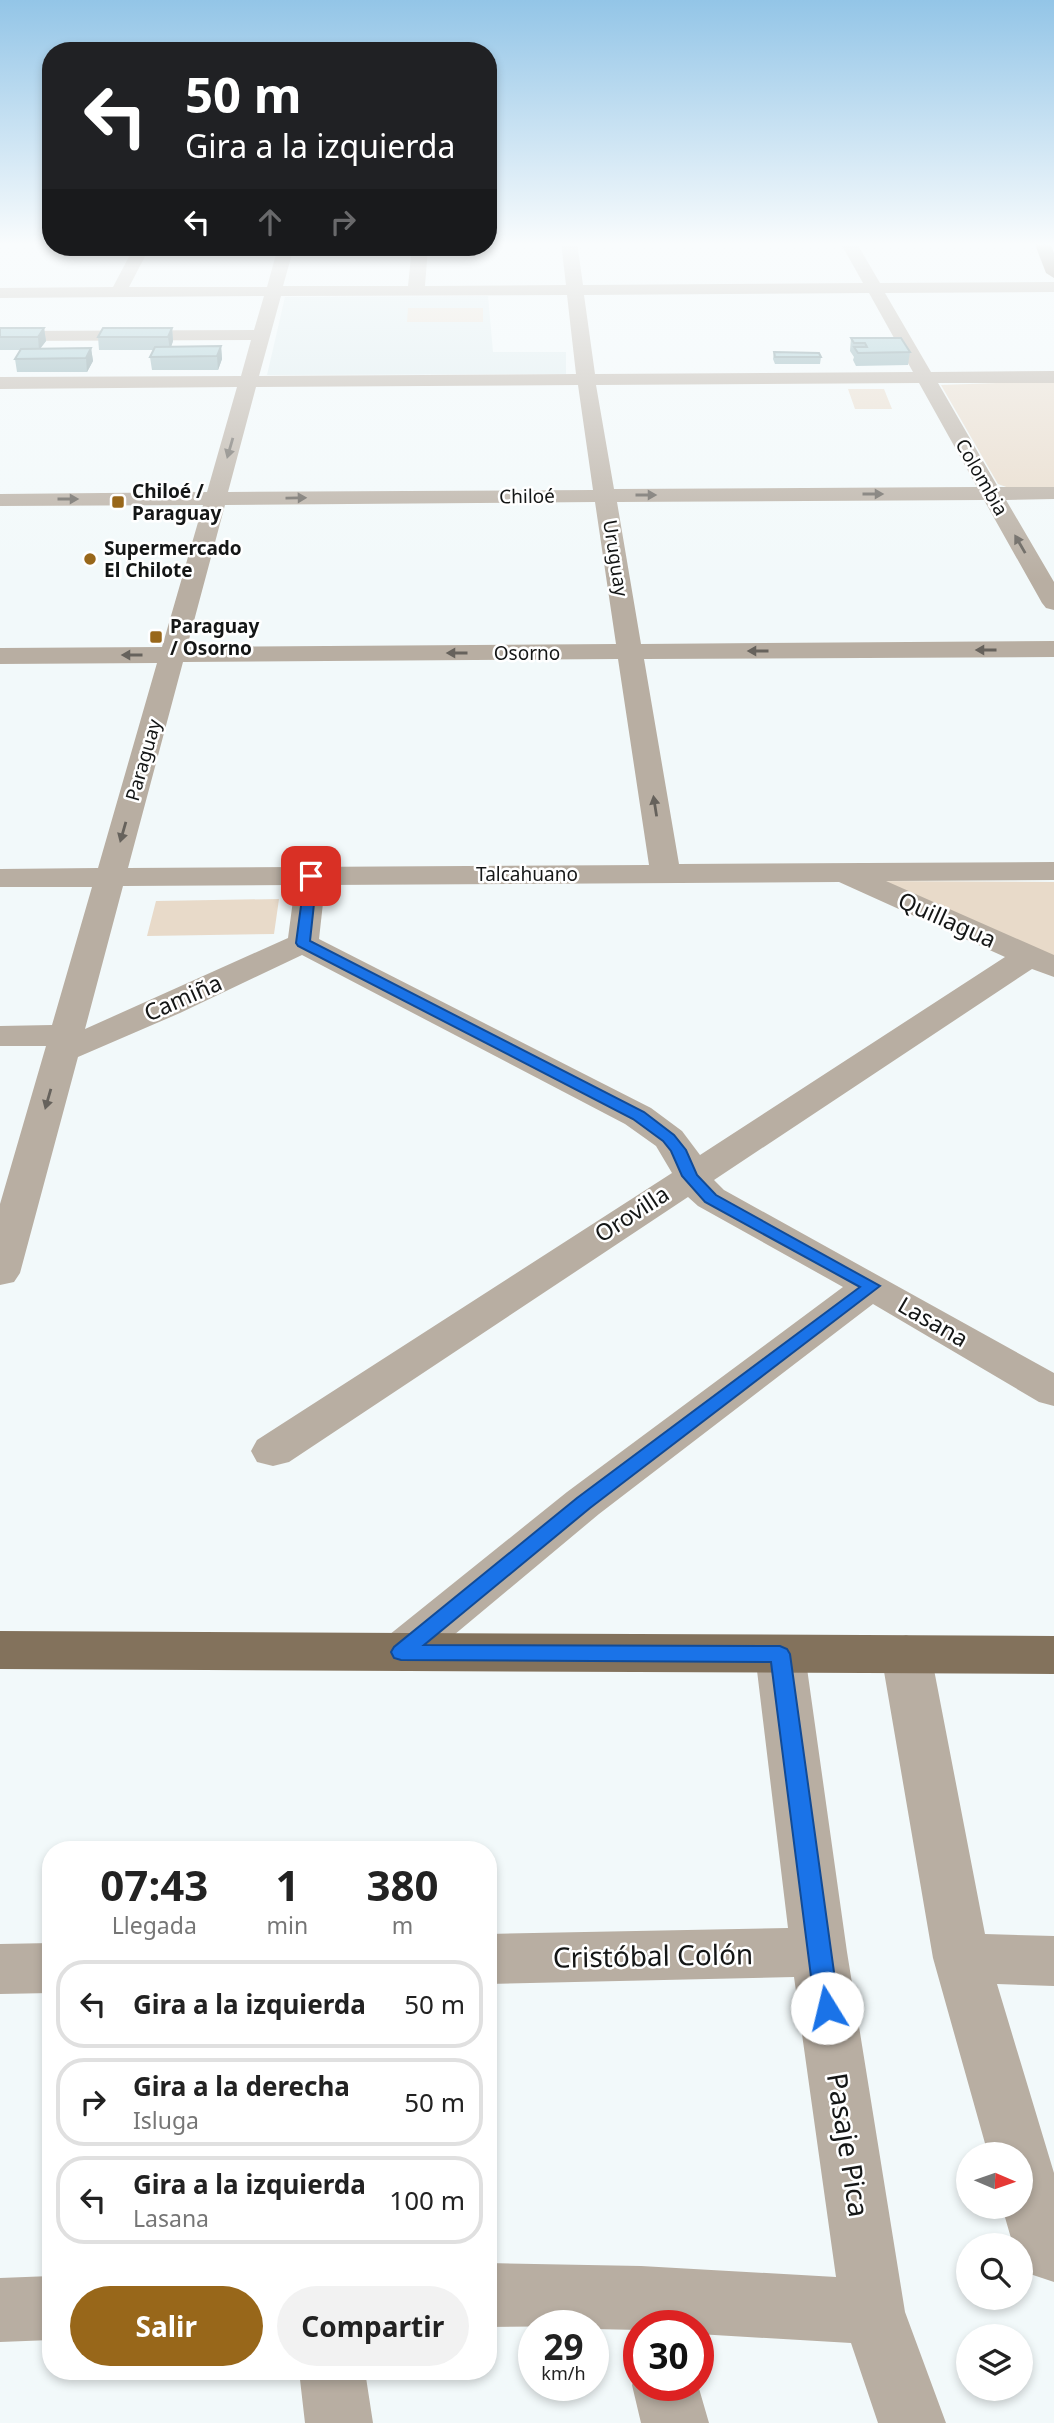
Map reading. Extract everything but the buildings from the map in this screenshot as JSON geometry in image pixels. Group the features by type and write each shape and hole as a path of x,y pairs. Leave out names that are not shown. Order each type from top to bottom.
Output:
{"main road":[{"path":"0,1650 1054,1655"}],"street":[{"name":"Paraguay","path":"0,1273 5,1235 64,1043 255,355"},
{"name":"Uruguay","path":"584,355 665,873"},
{"name":"Colombia","path":"913,355 1054,603"},
{"path":"0,383 1054,377"},
{"name":"Chiloé","path":"0,499 1054,493"},
{"name":"Osorno","path":"0,656 1054,649"},
{"name":"Talcahuano","path":"0,878 1054,871"},
{"name":"Quillagua","path":"840,872 1041,962"},
{"path":"303,943 311,876"},
{"name":"Camiña","path":"64,1043 168,1006 303,943"},
{"name":"Lasana","path":"303,943 638,1116 669,1138 679,1150 690,1176 711,1198 872,1286 1054,1392"},
{"name":"Orovilla","path":"273,1451 690,1176 1041,962"},
{"path":"0,1036 64,1043"},
{"path":"401,1652 583,1503 872,1286"},
{"name":"Pasaje Pica","path":"780,1654 819,1952 873,2312 912,2423"},
{"path":"906,1654 961,1958 1015,2142"},
{"name":"Cristóbal Colón","path":"497,1959 819,1952"},
{"path":"961,1958 1054,1961"},
{"path":"0,1969 42,1968"},
{"path":"1033,2200 1050,2250"},
{"path":"497,2296 627,2310"},
{"path":"0,2311 42,2309"},
{"path":"714,2312 873,2312"},
{"path":"333,2380 338,2423"},
{"path":"669,2401 675,2423"}],"shaded area":[{"path":"272,355 566,355 566,374 267,375"},
{"path":"1054,381 1054,488 1009,488 998,484 941,385"},
{"path":"848,389 884,389 892,409 855,409"},
{"path":"869,881 1054,882 1054,967"},
{"path":"279,899 274,934 147,936 156,901"}],"place":[{"name":"Chiloé / Paraguay","path":"118,502"},
{"name":"Supermercado El Chilote","path":"90,559"},
{"name":"Paraguay / Osorno","path":"156,637"}],"route":[{"path":"311,876 303,943 638,1116 669,1138 679,1150 690,1176 711,1198 872,1286 583,1503 401,1652 780,1654 827,2008"}]}
